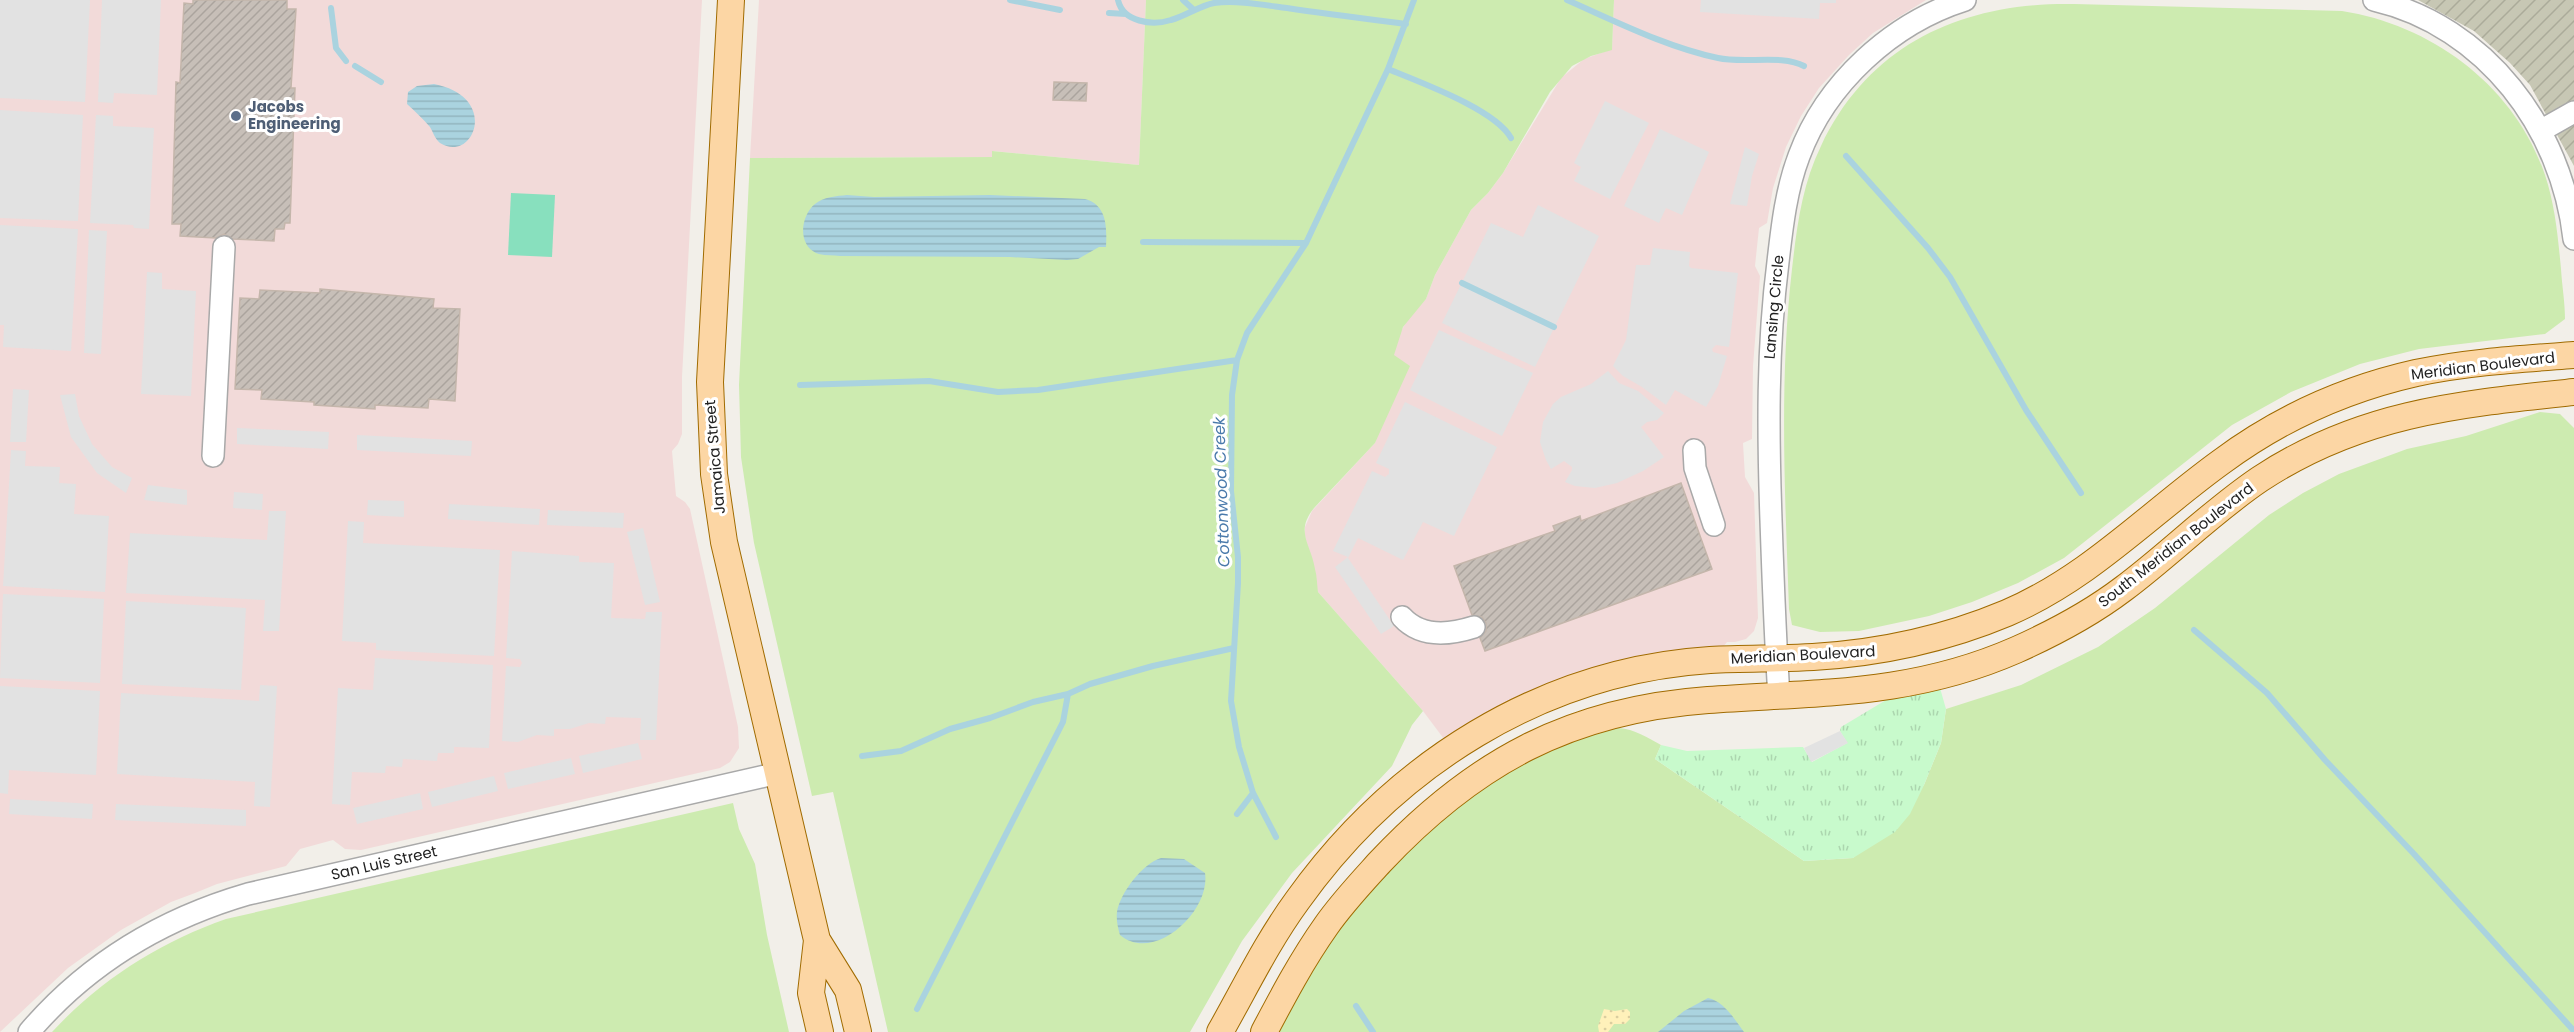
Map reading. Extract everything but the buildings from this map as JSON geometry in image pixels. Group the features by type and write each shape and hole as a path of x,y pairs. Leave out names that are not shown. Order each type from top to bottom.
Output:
{"main road":[{"name":"Jamaica Street","path":"731,0 711,364 711,446 717,499 724,542 817,940 848,990 858,1032"},
{"name":"Meridian Boulevard","path":"1220,1032 1271,941 1308,887 1351,837 1418,773 1452,748 1519,709 1553,694 1596,680 1682,662 1873,651 1911,644 1970,628 2029,603 2065,583 2097,561 2196,480 2251,441 2301,413 2349,393 2434,370 2574,355"},
{"name":"South Meridian Boulevard","path":"1779,696 1858,692 1914,683 1975,666 2037,641 2112,597 2262,478 2293,459 2353,432 2402,416 2449,406 2574,392"},
{"path":"1264,1032 1311,949 1341,906 1420,821 1439,804 1484,772 1544,739 1616,714 1696,701 1779,696"},
{"name":"Jamaica Street","path":"817,940 811,993 820,1032"}],"street":[{"name":"Lansing Circle","path":"1779,696 1768,382 1775,284 1785,207 1793,176 1799,156 1816,122 1845,81 1866,59 1903,28 1930,13 1965,0"},
{"path":"2374,0 2420,17 2461,41 2511,85 2542,130 2565,189 2574,239"},
{"path":"2542,130 2574,112"},
{"path":"213,456 220,318 216,247"},
{"path":"1694,450 1695,468 1714,525"},
{"path":"1402,617 1410,625 1425,632 1452,633 1474,627"},
{"name":"San Luis Street","path":"28,1032 62,997 110,958 156,930 210,905 248,894 778,773"}],"shaded area":[{"path":"0,0 702,0 682,377 682,434 672,451 676,496 690,509 738,727 739,748 730,762 720,768 361,850 345,849 333,840 300,849 286,866 217,884 171,902 121,930 68,968 0,1032"},
{"path":"0,0 90,0 85,102 0,98"},
{"path":"102,0 161,0 157,95 114,93 113,103 98,102"},
{"path":"759,0 1146,0 1139,165 993,151 993,157 750,158"},
{"path":"1614,0 1926,0 1873,33 1819,88 1801,116 1786,147 1773,188 1767,223 1759,228 1755,266 1760,276 1753,366 1752,439 1743,443 1745,477 1754,493 1758,618 1754,631 1746,639 1727,642 1722,648 1596,668 1508,702 1444,739 1423,711 1318,592 1305,527 1312,511 1375,443 1397,339 1407,320 1426,299 1435,275 1471,210 1503,173 1561,78 1584,59 1612,49"},
{"path":"1701,0 1836,0 1836,3 1820,3 1819,19 1700,12"},
{"path":"2418,0 2574,0 2574,166 2530,85 2510,63 2474,31"},
{"path":"1605,101 1649,123 1610,199 1574,181 1581,167 1574,163"},
{"path":"0,110 83,115 78,221 0,218"},
{"path":"96,115 113,116 113,126 154,128 149,229 134,228 133,225 90,223"},
{"path":"1660,129 1709,152 1682,215 1666,208 1659,223 1624,206"},
{"path":"1745,147 1759,154 1752,176 1747,206 1730,204"},
{"path":"1538,205 1599,236 1535,367 1442,323 1491,223 1523,237"},
{"path":"0,225 78,229 71,351 3,347 4,325 0,325"},
{"path":"89,230 107,231 101,354 84,353"},
{"path":"1653,248 1690,252 1689,266 1691,268 1738,273 1729,347 1716,345 1712,349 1713,352 1727,356 1718,386 1706,407 1675,390 1666,405 1623,376 1613,366 1626,340 1636,265 1650,265"},
{"path":"147,272 162,273 162,289 196,291 191,396 141,394"},
{"path":"1439,330 1533,373 1502,436 1410,390"},
{"path":"1608,371 1619,383 1638,391 1664,413 1657,420 1647,422 1641,427 1664,457 1643,471 1617,483 1595,488 1575,486 1565,482 1572,467 1564,461 1551,469 1546,460 1540,442 1543,422 1553,404 1561,397 1591,384"},
{"path":"13,389 29,390 26,442 10,442"},
{"path":"75,394 79,416 92,444 112,467 132,478 126,493 97,473 71,437 60,395"},
{"path":"1405,402 1497,447 1454,536 1423,522 1403,560 1358,538 1348,558 1394,626 1381,634 1335,567 1348,557 1333,551 1372,471 1385,477 1389,474 1389,469 1376,463"},
{"path":"237,428 329,432 328,449 237,444"},
{"path":"357,435 472,441 471,456 357,450"},
{"path":"11,450 26,451 25,466 60,467 59,483 76,484 74,514 109,516 105,592 3,586"},
{"path":"148,485 187,490 187,505 144,500"},
{"path":"234,492 263,494 262,510 233,508"},
{"path":"368,500 404,501 404,517 367,515"},
{"path":"449,504 540,509 539,525 448,519"},
{"path":"548,510 624,513 623,528 547,525"},
{"path":"269,511 286,511 279,631 263,631 265,600 126,593 130,533 267,540"},
{"path":"348,521 364,522 363,543 500,550 494,656 376,650 376,643 342,641"},
{"path":"643,528 660,602 645,605 627,532"},
{"path":"512,551 579,556 579,562 614,563 611,618 645,619 646,612 662,612 656,740 640,740 641,718 606,717 605,724 589,723 570,729 554,729 554,736 537,735 518,742 502,741 506,666 520,667 522,663 520,659 506,658"},
{"path":"3,594 104,599 100,683 0,678"},
{"path":"126,601 246,608 241,690 122,684"},
{"path":"375,658 493,665 489,748 454,747 454,753 438,753 437,761 403,759 402,767 386,766 385,773 352,772 350,805 332,804 338,688 373,690"},
{"path":"260,685 277,686 270,807 254,806 255,782 117,774 121,693 259,701"},
{"path":"0,686 100,691 96,775 9,770 8,794 0,793"},
{"path":"1840,731 1848,743 1811,762 1804,748"},
{"path":"638,743 642,759 583,773 579,756"},
{"path":"571,758 575,774 508,789 504,773"},
{"path":"494,776 498,791 432,807 428,792"},
{"path":"420,793 423,809 357,824 353,808"},
{"path":"10,799 93,804 92,819 9,814"},
{"path":"116,804 246,810 246,826 115,820"}],"green space":[{"path":"1146,0 1614,0 1612,50 1591,56 1572,66 1550,92 1503,173 1471,210 1435,275 1426,299 1403,327 1394,355 1410,366 1375,443 1315,507 1306,523 1306,538 1316,572 1318,592 1423,711 1412,725 1392,766 1292,873 1242,941 1190,1032 888,1032 833,792 812,796 754,543 741,457 739,385 750,158 992,157 992,151 1139,165"},
{"path":"2034,5 2342,11 2375,18 2407,30 2438,46 2466,65 2491,88 2513,114 2531,143 2545,175 2554,209 2565,319 2545,334 2419,349 2360,364 2291,392 2232,425 2064,558 2018,583 1972,602 1929,616 1859,631 1820,632 1792,625 1789,609 1786,524 1785,354 1798,221 1809,176 1821,146 1841,110 1866,80 1894,55 1925,35 1959,21 1995,11"},
{"path":"511,193 555,195 552,257 508,255"},
{"path":"2540,412 2560,414 2574,428 2574,1032 1278,1032 1331,939 1388,870 1443,818 1472,795 1537,757 1601,730 1619,728 1630,730 1661,745 1655,759 1804,861 1853,858 1924,785 1941,743 1946,709 2021,685 2098,647 2155,608 2269,515 2339,474 2407,449 2466,436"},
{"path":"1940,688 1946,709 1941,743 1910,814 1895,832 1853,858 1804,861 1655,759 1661,745 1687,751 1803,747 1812,762 1847,743 1840,731 1841,727 1886,700"},
{"path":"733,803 739,829 755,864 767,935 789,1032 52,1032 90,996 132,965 178,939 226,919"}],"sand":[{"path":"1604,1009 1615,1011 1627,1009 1630,1012 1630,1019 1625,1024 1614,1024 1608,1032 1599,1032 1598,1026"}],"water":[{"path":"434,84 455,91 468,102 474,114 474,126 470,137 462,144 452,147 440,143 430,127 407,104 408,92 417,86"},
{"path":"847,195 874,197 990,195 1085,199 1098,206 1102,212 1106,225 1106,247 1099,247 1078,259 1067,260 1010,257 840,256 816,253 806,243 803,229 810,209 822,200"},
{"path":"1161,858 1184,859 1205,873 1204,888 1199,903 1178,929 1163,938 1148,943 1134,942 1120,935 1117,918 1119,904 1127,888 1140,872"},
{"path":"1708,998 1724,1007 1744,1032 1658,1032 1684,1011"}],"waterway":[{"path":"1010,0 1060,10"},
{"path":"1118,0 1121,7 1132,18 1147,22 1163,22 1208,4 1232,2 1406,24"},
{"path":"1183,0 1194,10"},
{"name":"Cottonwood Creek","path":"1276,837 1253,793 1239,747 1231,701 1238,583 1238,557 1231,491 1232,395 1237,360 1247,333 1306,243 1388,69 1414,0"},
{"path":"1567,0 1641,33 1699,53 1728,60 1774,60 1795,62 1804,66"},
{"path":"331,8 336,48 346,61"},
{"path":"1109,13 1126,14"},
{"path":"355,66 381,82"},
{"path":"1388,69 1473,107 1502,127 1511,138"},
{"path":"1846,156 1928,248 1950,277 2026,410 2081,493"},
{"path":"1143,242 1306,243"},
{"path":"1462,283 1554,327"},
{"path":"800,385 929,381 998,392 1038,390 1237,360"},
{"path":"2194,630 2267,693 2325,760 2414,854 2574,1031"},
{"path":"862,756 901,751 950,729 990,718 1033,702 1068,694 1090,684 1153,666 1234,648"},
{"path":"917,1009 1063,722 1068,694"},
{"path":"1237,814 1253,793"},
{"name":"Cottonwood Creek","path":"1356,1006 1373,1032"}],"place":[{"name":"Jacobs Engineering","path":"236,116"}]}
